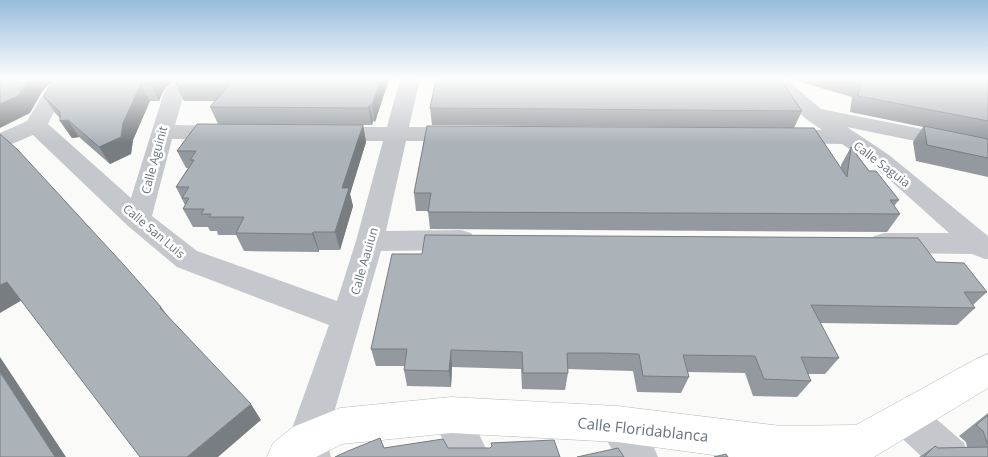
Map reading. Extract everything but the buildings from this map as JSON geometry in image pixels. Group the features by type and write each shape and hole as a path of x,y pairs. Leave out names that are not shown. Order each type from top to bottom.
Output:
{"street":[{"path":"0,142 36,125 49,100"},
{"name":"Calle Aguinit","path":"138,219 172,100"},
{"name":"Calle Aauiun","path":"302,451 347,318 370,241 405,100"},
{"name":"Calle Saguia","path":"798,100 814,114 881,160 984,248"},
{"path":"814,114 988,150"},
{"name":"Calle San Luis","path":"36,125 138,219 187,259 347,318"},
{"path":"163,132 251,133"},
{"path":"309,133 477,134"},
{"path":"756,136 846,136"},
{"path":"370,241 491,240"},
{"path":"860,243 984,248"},
{"name":"Calle Floridablanca","path":"302,451 340,426 452,415 617,424 787,451 860,444 988,370"},
{"path":"452,415 470,457"},
{"path":"906,417 950,457"},
{"path":"617,424 638,457"}]}
